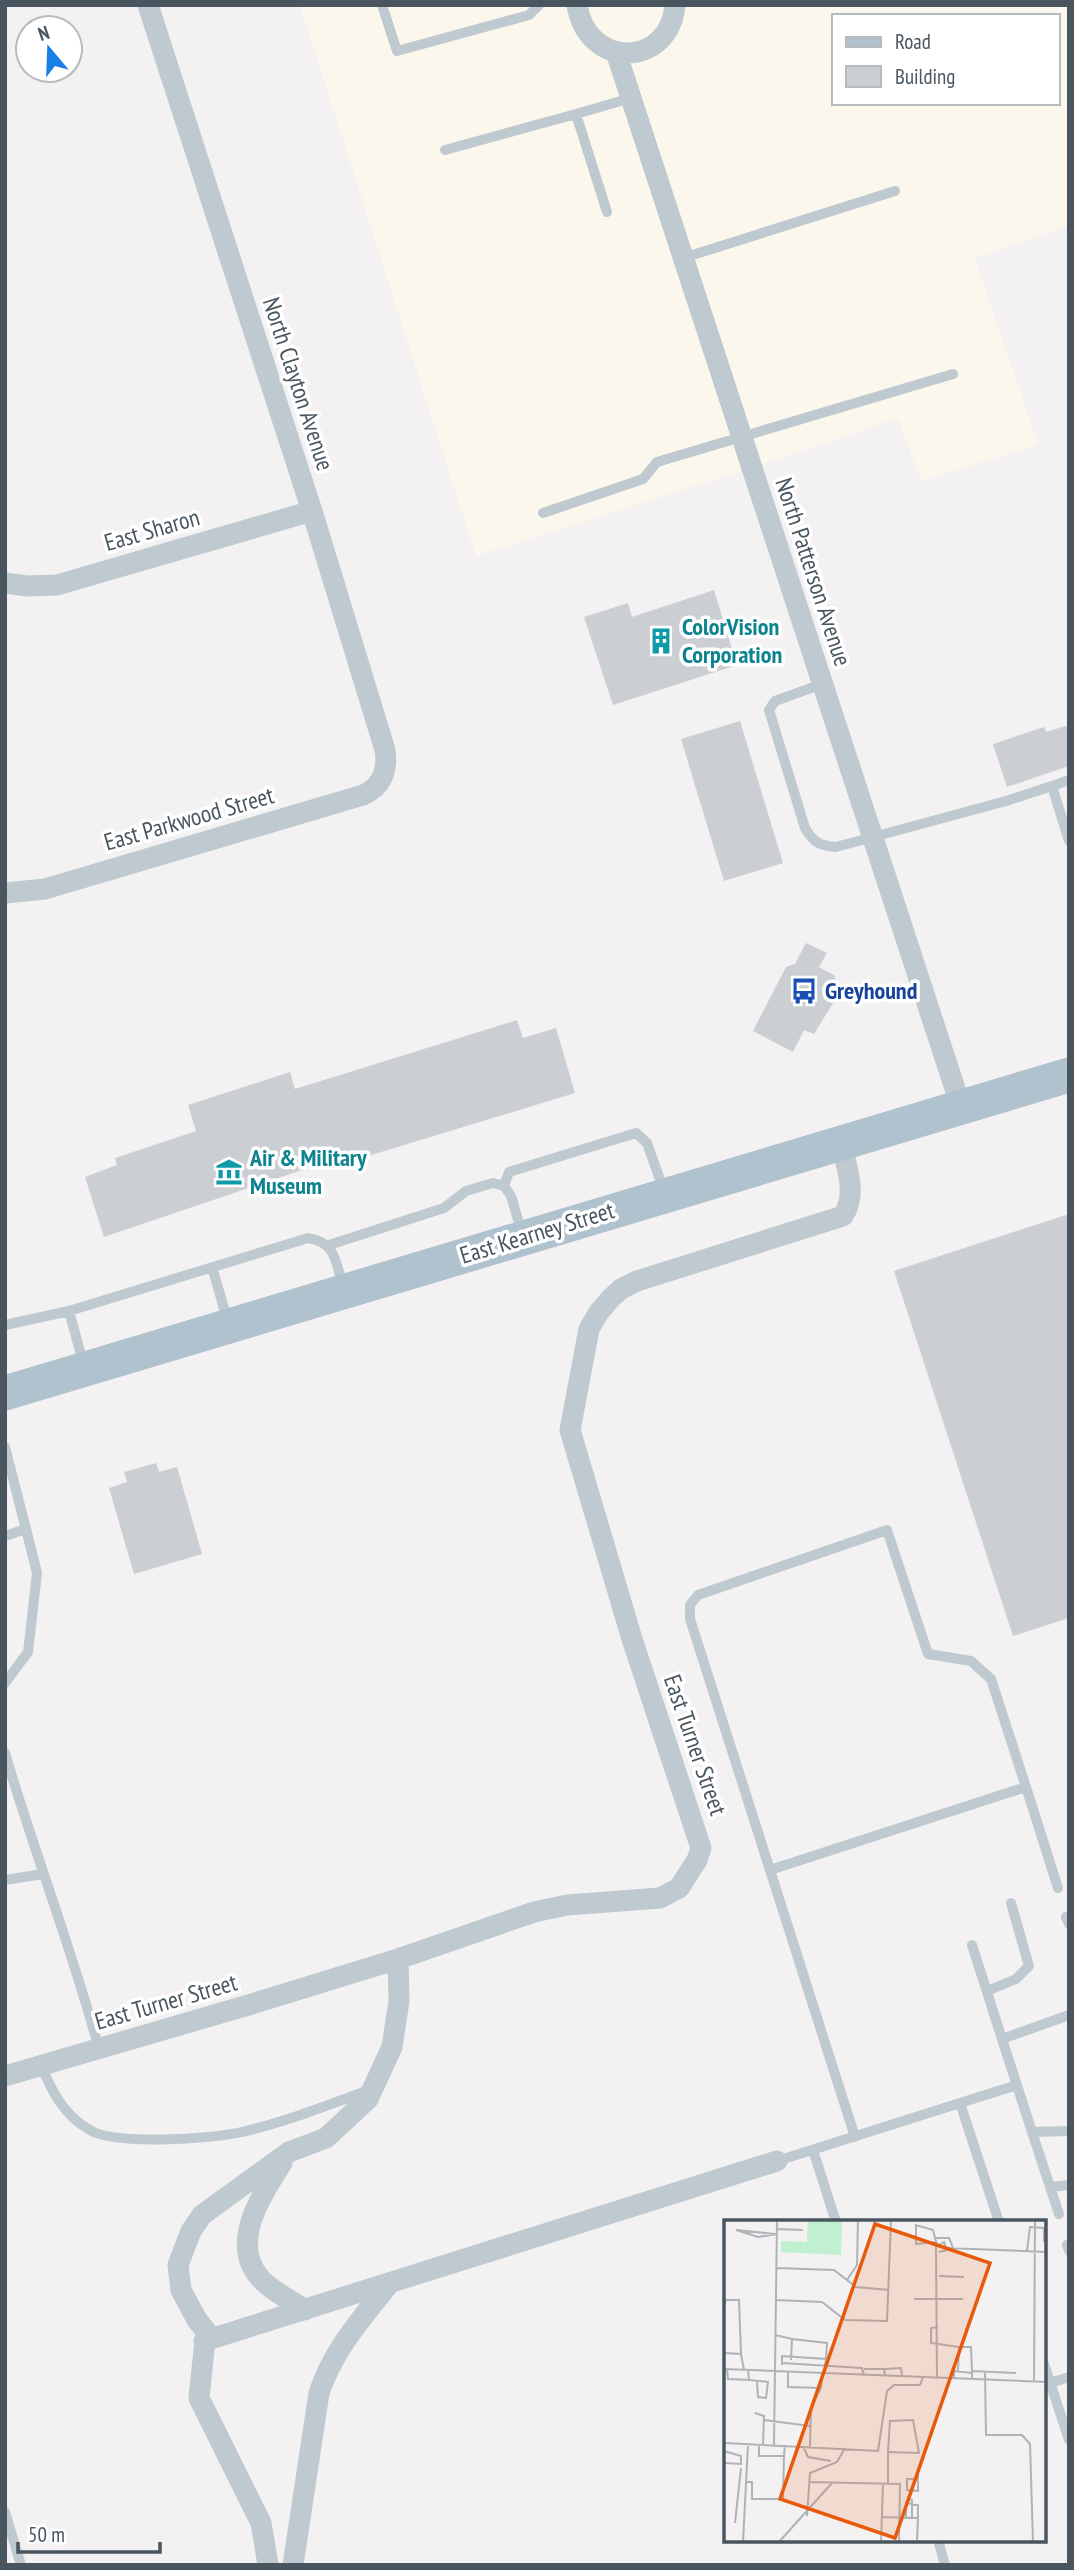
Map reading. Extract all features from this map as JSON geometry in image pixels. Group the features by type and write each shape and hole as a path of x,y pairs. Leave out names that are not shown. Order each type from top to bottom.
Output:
{"main road":[{"name":"East Kearney Street","path":"5,1393 1069,1075"}],"street":[{"name":"North Clayton Avenue","path":"148,5 312,512 385,750 386,763 382,780"},
{"path":"577,5 579,21 587,35 600,46 628,53 645,50 657,42 668,29 675,5"},
{"name":"North Patterson Avenue","path":"616,52 961,1107"},
{"name":"East Sharon","path":"5,583 27,586 57,585 312,512"},
{"name":"East Parkwood Street","path":"5,893 45,889 350,799 369,793 382,780"},
{"name":"East Turner Street","path":"5,2076 398,1959 534,1912 567,1905 660,1898 679,1888 697,1860 701,1848 632,1639 570,1430 580,1367 589,1329 599,1312 621,1289 669,1270 843,1216 850,1206 852,1191 841,1142"},
{"path":"268,2565 261,2523 199,2398 206,2332 181,2290 178,2265 191,2231 202,2215 289,2152 326,2138 368,2099 392,2047 398,2001 398,1959"},
{"path":"289,2152 255,2206 249,2231 249,2261 261,2280 305,2310"},
{"path":"204,2341 777,2161"},
{"path":"293,2565 323,2382 350,2331 389,2284"}],"lane":[{"path":"382,5 397,51 528,15 539,5"},
{"path":"445,150 631,98"},
{"path":"576,114 607,212"},
{"path":"683,258 895,191"},
{"path":"543,513 643,479 657,462 953,374"},
{"path":"822,684 775,701 769,710 771,724 805,828 811,839 821,846 836,847 1006,801 1069,780"},
{"path":"1052,786 1069,841"},
{"path":"523,1237 515,1206 504,1186 509,1172 636,1133 648,1143 665,1195"},
{"path":"329,1245 444,1208 466,1192 494,1184 504,1186"},
{"path":"5,1325 69,1311 308,1238 321,1240 329,1245 344,1291"},
{"path":"212,1267 229,1326"},
{"path":"69,1311 85,1369"},
{"path":"5,1447 37,1573 28,1652 5,1683"},
{"path":"5,1536 26,1529"},
{"path":"855,2137 690,1619 690,1605 698,1595 887,1530 928,1654 971,1661 991,1679 1058,1888"},
{"path":"5,1753 99,2049"},
{"path":"770,1870 1026,1787"},
{"path":"5,1880 43,1874"},
{"path":"987,1991 1016,1979 1029,1966 1011,1903"},
{"path":"972,1945 1059,2214"},
{"path":"1002,2039 1069,2015"},
{"path":"41,2066 55,2097 72,2118 90,2131 110,2137 140,2140 239,2133 373,2088"},
{"path":"777,2161 1017,2085"},
{"path":"960,2103 998,2220"},
{"path":"1032,2132 1069,2131"},
{"path":"813,2150 835,2220"},
{"path":"1050,2187 1069,2185"},
{"path":"1069,2244 1069,2251"},
{"path":"1069,2377 1047,2384 1069,2440"},
{"path":"5,2512 21,2565"},
{"path":"939,2542 946,2565"}],"shaded area":[{"path":"300,5 1069,5 1069,226 975,258 1038,445 921,481 898,418 476,556"}],"building":[{"name":"ColorVision Corporation","path":"714,590 737,665 613,705 584,617 628,603 632,617"},
{"path":"740,721 783,863 724,881 681,739"},
{"path":"1069,725 1069,766 1007,787 993,744 1044,727 1046,732"},
{"name":"Greyhound","path":"806,943 827,953 819,967 834,975 838,985 831,998 835,1000 814,1034 804,1030 793,1052 753,1031 786,967 795,964"},
{"path":"517,1020 523,1038 556,1028 575,1093 345,1163 343,1156 104,1237 85,1177 117,1165 115,1158 196,1131 188,1105 290,1072 295,1089"},
{"path":"1069,1214 1069,1618 1013,1636 894,1271"},
{"path":"156,1463 159,1472 177,1467 202,1554 134,1574 109,1488 127,1482 124,1472"}],"place":[{"name":"ColorVision Corporation","path":"661,641"},
{"name":"Greyhound","path":"804,991"},
{"name":"Air & Military Museum","path":"229,1172"}]}
